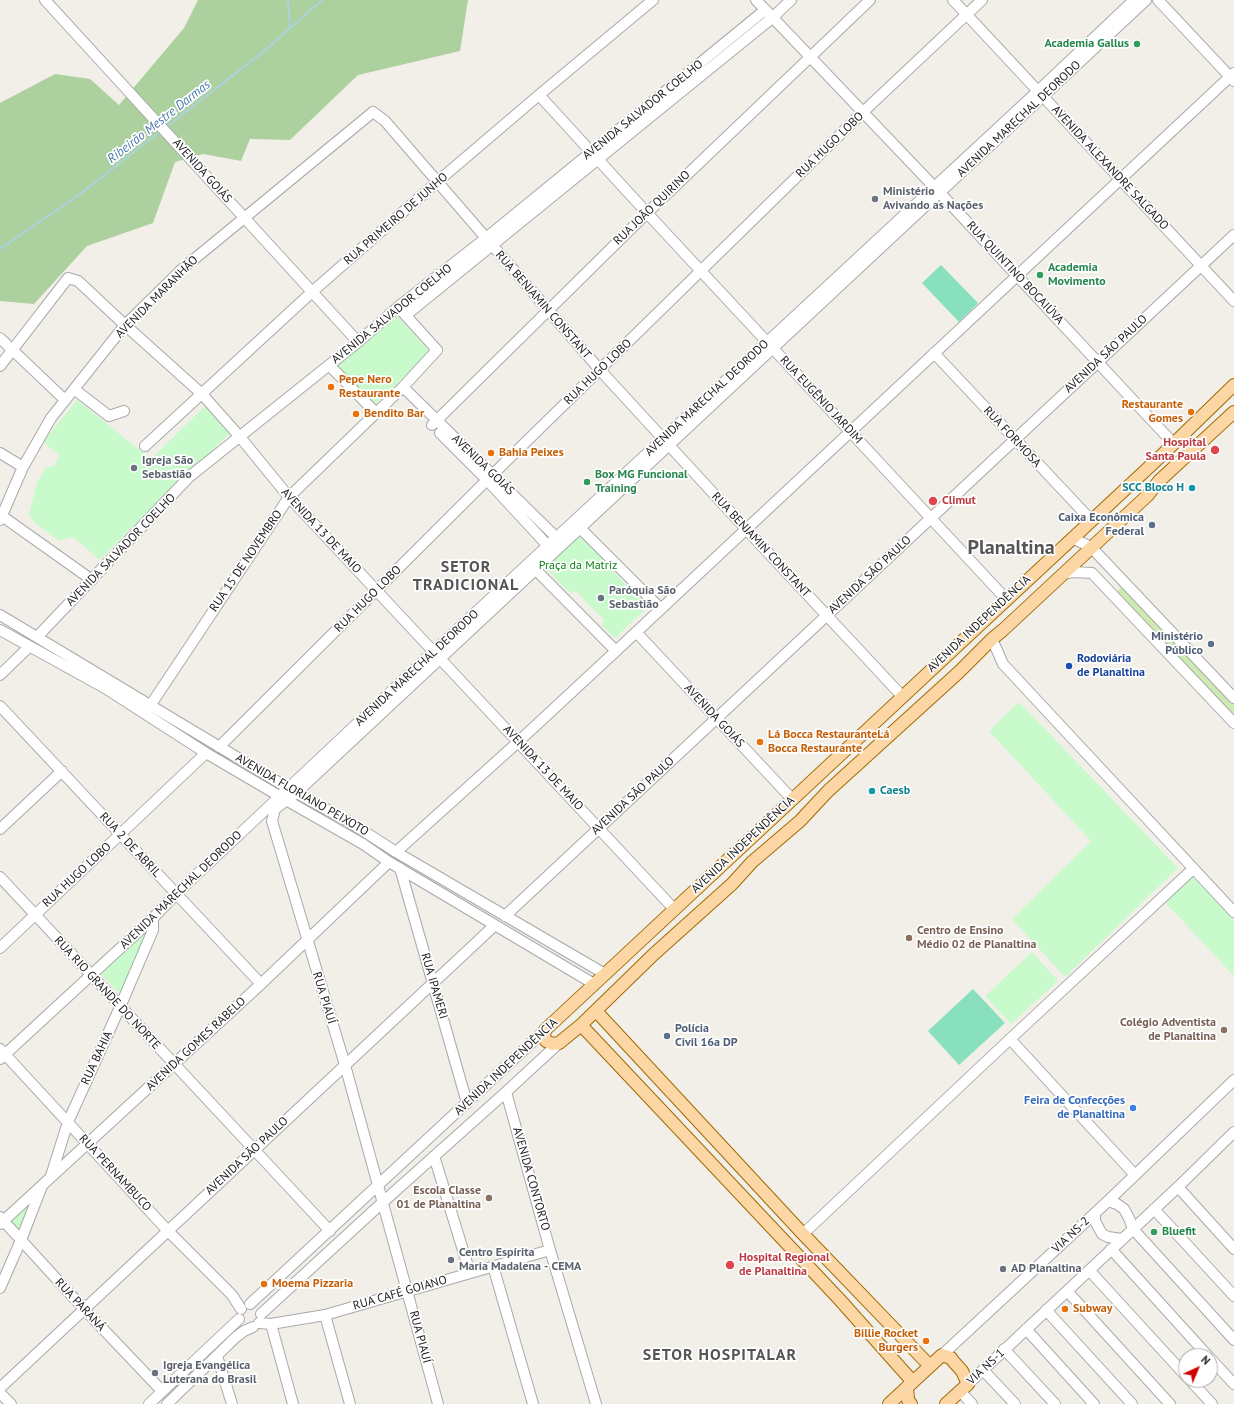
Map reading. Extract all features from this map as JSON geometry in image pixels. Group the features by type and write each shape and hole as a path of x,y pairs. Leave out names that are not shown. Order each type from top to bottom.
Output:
{"main road":[{"name":"AVENIDA INDEPENDÊNCIA","path":"545,1030 1162,455 1234,385"},
{"name":"AVENIDA INDEPENDÊNCIA","path":"559,1043 596,1011 654,954 728,887 767,848 793,828 828,791 959,672 1148,495 1159,481 1234,412"},
{"path":"1162,455 1168,473"},
{"path":"1147,468 1156,472 1159,481"},
{"path":"958,644 963,654 970,661"},
{"path":"948,654 956,658 961,664 959,672"},
{"path":"758,832 761,842 767,848"},
{"path":"739,849 750,852 752,862"},
{"path":"641,940 641,947 647,953 654,954"},
{"path":"623,958 634,960 636,963 635,972"},
{"path":"596,1011 803,1234 930,1366"},
{"path":"581,1025 644,1093 677,1125 840,1300 910,1384 908,1400 910,1404"},
{"path":"545,1030 544,1036 546,1041 552,1044 559,1043"},
{"path":"600,1045 615,1032"},
{"path":"644,1093 660,1080"},
{"path":"677,1125 690,1112"},
{"path":"738,1191 742,1187 748,1175"},
{"path":"840,1300 855,1303 864,1297"},
{"path":"942,1355 951,1358 962,1371 964,1388"},
{"name":"VIA NS-2","path":"889,1404 942,1355"},
{"name":"VIA NS-1","path":"950,1403 964,1388"}],"street":[{"name":"AVENIDA GOIÁS","path":"45,0 358,342"},
{"name":"RUA PRIMEIRO DE JUNHO","path":"146,446 312,292 437,182 653,0"},
{"name":"RUA QUINTINO BOCAIÚVA","path":"756,0 937,190 1173,443"},
{"name":"AVENIDA SALVADOR COELHO","path":"594,156 772,18 791,0"},
{"name":"RUA JOÃO QUIRINO","path":"435,423 647,213 870,0"},
{"name":"AVENIDA ALEXANDRE SALGADO","path":"952,0 1234,301"},
{"name":"RUA HUGO LOBO","path":"219,747 490,477 863,112 982,0"},
{"name":"AVENIDA MARECHAL DEORODO","path":"1040,94 1134,0"},
{"name":"AVENIDA MARECHAL DEORODO","path":"2,1054 292,790 1040,94 1146,0"},
{"path":"396,852 518,742 1120,179 1233,77 1158,0"},
{"name":"AVENIDA SALVADOR COELHO","path":"406,315 489,242 594,156 765,10"},
{"name":"RUA EUGÊNIO JARDIM","path":"539,95 1006,599"},
{"name":"AVENIDA MARANHÃO","path":"1,518 22,467 51,418 125,325 181,270 373,112 385,121"},
{"name":"RUA BENJAMIN CONSTANT","path":"385,121 600,370 826,616 902,696"},
{"name":"AVENIDA SÃO PAULO","path":"505,916 1234,234"},
{"name":"AVENIDA SALVADOR COELHO","path":"37,638 190,478 358,342 398,307 489,242"},
{"name":"AVENIDA 13 DE MAIO","path":"12,350 68,278 78,281 202,394 240,437 289,497 674,909"},
{"path":"398,307 406,315"},
{"name":"RUA 15 DE NOVEMBRO","path":"150,706 289,497 400,389 437,350 406,315"},
{"path":"0,338 65,400"},
{"path":"0,366 12,350"},
{"name":"RUA FORMOSA","path":"934,353 1091,520"},
{"path":"329,365 376,412"},
{"path":"74,389 109,416 124,411"},
{"name":"AVENIDA GOIÁS","path":"400,389 490,477 560,540"},
{"path":"0,453 22,467"},
{"name":"AVENIDA GOIÁS","path":"490,477 548,546"},
{"path":"1,518 92,580"},
{"path":"576,525 661,609"},
{"path":"1072,538 1091,547 1234,698"},
{"name":"AVENIDA MARECHAL DEORODO","path":"532,566 548,546 560,540"},
{"path":"532,566 616,651"},
{"path":"1062,574 1073,572 1092,573 1234,722"},
{"path":"1111,594 1118,584 1124,582"},
{"name":"AVENIDA FLORIANO PEIXOTO","path":"0,615 172,725 191,730 292,790 372,835 396,852 605,974"},
{"name":"AVENIDA FLORIANO PEIXOTO","path":"0,630 29,647 107,684"},
{"name":"AVENIDA GOIÁS","path":"636,632 792,799"},
{"path":"992,640 1003,664 1234,912"},
{"path":"0,675 29,647"},
{"name":"AVENIDA FLORIANO PEIXOTO","path":"126,696 150,706 172,725 186,740 206,753 363,844 389,862 594,984"},
{"name":"RUA 2 DE ABRIL","path":"0,706 261,984"},
{"path":"186,740 186,733 191,730"},
{"name":"RUA HUGO LOBO","path":"0,948 206,753"},
{"path":"0,829 62,771"},
{"name":"AVENIDA MARECHAL DEORODO","path":"275,809 283,798"},
{"name":"RUA PIAUÍ","path":"275,809 272,821 345,1065 438,1404"},
{"path":"342,832 350,828 348,821"},
{"path":"363,844 361,840 362,838 372,835"},
{"name":"AVENIDA GOMES RABELO","path":"1,1220 88,1144 261,984 389,862"},
{"name":"RUA IPAMERI","path":"400,868 467,1103"},
{"path":"803,1234 1193,869"},
{"name":"RUA RIO GRANDE DO NORTE","path":"0,877 330,1231"},
{"path":"441,893 448,893 450,890 451,887 447,881"},
{"path":"459,904 456,895 462,891 465,892"},
{"name":"RUA BAHIA","path":"50,1177 68,1122 153,930 153,918"},
{"name":"AVENIDA SÃO PAULO","path":"0,1388 495,925"},
{"path":"544,955 553,944"},
{"name":"AVENIDA INDEPENDÊNCIA","path":"149,1404 244,1309 330,1231 545,1030"},
{"path":"1010,1039 1135,1175"},
{"name":"AVENIDA INDEPENDÊNCIA","path":"171,1401 236,1337 258,1321 383,1202 559,1043"},
{"path":"528,1047 538,1051 541,1060"},
{"name":"RUA PERNAMBUCO","path":"2,1054 68,1122 168,1231 244,1309"},
{"name":"VIA NS-2","path":"942,1355 1108,1202 1234,1080"},
{"name":"AVENIDA CONTORTO","path":"506,1092 550,1250 596,1404"},
{"path":"457,1112 465,1110 470,1114 471,1122 468,1126"},
{"path":"1094,1404 1026,1330 1178,1187 1234,1132"},
{"path":"418,1148 417,1156 419,1160 424,1162 432,1158 470,1273"},
{"path":"0,1288 21,1240 42,1184"},
{"path":"1178,1187 1234,1249"},
{"path":"1108,1202 1117,1204 1124,1209 1133,1229 1234,1340"},
{"path":"1154,1209 1234,1296"},
{"path":"1095,1214 1095,1221 1102,1234 1108,1237 1122,1239"},
{"name":"RUA PARANÁ","path":"1,1220 171,1401"},
{"path":"1111,1249 1201,1348"},
{"name":"RUA CAFÉ GOIANO","path":"258,1321 271,1324 325,1314 550,1250"},
{"path":"493,1266 533,1404"},
{"path":"1089,1270 1178,1367"},
{"path":"1067,1291 1170,1404"},
{"path":"255,1306 259,1309 258,1321 247,1327 242,1324 244,1309 255,1306"},
{"path":"1046,1310 1132,1404"},
{"path":"325,1314 350,1404"},
{"path":"271,1324 293,1404"},
{"name":"VIA NS-1","path":"964,1388 1026,1330"},
{"path":"1004,1350 1055,1404"},
{"path":"217,1356 232,1404"},
{"path":"1218,1367 1234,1384"},
{"path":"983,1370 1015,1404"},
{"path":"964,1388 972,1404"},
{"path":"1197,1388 1212,1404"},
{"path":"0,1393 11,1404"}],"green space":[{"path":"198,0 468,0 460,51 358,75 290,140 250,139 241,161 203,154 175,162 153,223 87,246 34,304 0,301 0,103 55,74 90,79 119,105 184,28"},
{"path":"941,265 978,303 959,322 922,283"},
{"path":"396,314 430,352 375,404 335,364"},
{"path":"77,400 151,459 207,404 231,432 131,528 100,560 73,537 59,541 35,523 29,515 37,482 46,468 55,465 59,455 43,442"},
{"name":"Praça da Matriz","path":"579,532 606,559 606,564 633,592 637,591 650,605 615,638 602,625 604,620 576,591 570,593 543,565"},
{"path":"1123,586 1234,702 1234,716 1115,593"},
{"path":"1019,702 1178,868 1065,977 1012,919 1091,841 989,731"},
{"path":"1191,875 1234,920 1234,976 1164,901"},
{"path":"146,925 148,930 120,994 98,971"},
{"path":"1032,952 1058,981 1011,1024 985,996"},
{"path":"973,989 1005,1023 959,1065 928,1031"},
{"path":"31,1203 20,1232 8,1219"}],"waterway":[{"path":"288,0 290,28"},
{"name":"Ribeirão Mestre Darmas","path":"166,127 263,52 322,0"},
{"name":"Ribeirão Mestre Darmas","path":"0,249 80,194 161,131"}],"place":[{"name":"Academia Gallus","path":"1137,44"},
{"name":"Ministério Avivando as Nações","path":"875,199"},
{"name":"Academia Movimento","path":"1040,275"},
{"name":"Pepe Nero Restaurante","path":"331,387"},
{"name":"Restaurante Gomes","path":"1191,412"},
{"name":"Bendito Bar","path":"356,414"},
{"name":"Hospital Santa Paula","path":"1215,450"},
{"name":"Bahia Peixes","path":"491,453"},
{"name":"Igreja São Sebastião","path":"134,468"},
{"name":"Box MG Funcional Training","path":"587,482"},
{"name":"SCC Bloco H","path":"1192,488"},
{"name":"Climut","path":"933,501"},
{"name":"Caixa Econômica Federal","path":"1152,525"},
{"name":"Paróquia São Sebastião","path":"601,598"},
{"name":"Ministério Público","path":"1211,644"},
{"name":"Rodoviária de Planaltina","path":"1069,666"},
{"name":"Lá Bocca RestauranteLá Bocca Restaurante","path":"760,742"},
{"name":"Caesb","path":"872,791"},
{"name":"Centro de Ensino Médio 02 de Planaltina","path":"909,938"},
{"name":"Colégio Adventista de Planaltina","path":"1224,1030"},
{"name":"Polícia Civil 16a DP","path":"667,1036"},
{"name":"Feira de Confecções de Planaltina","path":"1133,1108"},
{"name":"Escola Classe 01 de Planaltina","path":"489,1198"},
{"name":"Bluefit","path":"1154,1232"},
{"name":"Centro Espírita Maria Madalena - CEMA","path":"451,1260"},
{"name":"Hospital Regional de Planaltina","path":"730,1265"},
{"name":"AD Planaltina","path":"1003,1269"},
{"name":"Moema Pizzaria","path":"264,1284"},
{"name":"Subway","path":"1065,1309"},
{"name":"Billie Rocket Burgers","path":"926,1341"},
{"name":"Igreja Evangélica Luterana do Brasil","path":"155,1373"}],"district":[{"name":"Planaltina","path":"1011,548"},
{"name":"SETOR TRADICIONAL","path":"466,576"},
{"name":"SETOR HOSPITALAR","path":"720,1355"}]}
